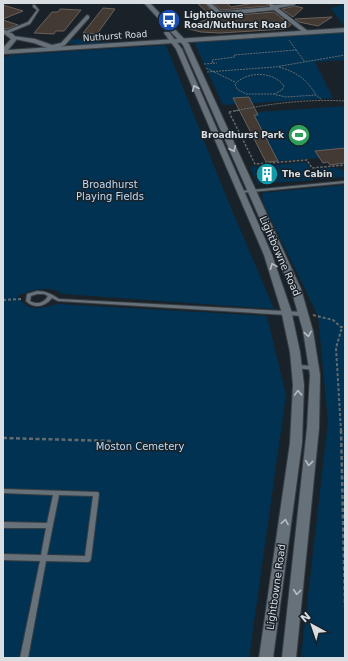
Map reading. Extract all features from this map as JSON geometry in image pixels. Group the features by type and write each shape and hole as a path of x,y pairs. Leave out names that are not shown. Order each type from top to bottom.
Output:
{"main road":[{"name":"Lightbowne Road","path":"139,3 178,40 279,284 293,339 297,367 298,412 294,463 266,658"},
{"name":"Lightbowne Road","path":"147,3 178,40 195,64 296,289 304,314 314,368 313,428 289,658"},
{"path":"208,3 218,12 226,13 294,4"},
{"path":"272,6 306,32"},
{"path":"54,48 63,44 87,17"},
{"name":"Nuthurst Road","path":"3,51 345,30"},
{"path":"3,51 10,45 13,38 5,32"},
{"name":"Nuthurst Road","path":"13,38 27,39 54,48"}],"lane":[{"path":"5,32 29,23 38,10 34,6"},
{"path":"240,192 345,182"},
{"path":"58,300 44,292 36,292 29,295 28,302 31,304 40,305 58,300 304,314"},
{"path":"48,302 51,296"},
{"path":"297,367 314,368"},
{"path":"3,491 96,494 88,559 3,557"},
{"path":"24,658 56,493"},
{"path":"3,525 50,526"}],"path":[{"path":"284,34 305,62"},
{"path":"213,63 212,60 235,57 234,55 296,50"},
{"path":"213,72 277,67 345,55"},
{"path":"195,64 216,63"},
{"path":"195,64 235,82"},
{"path":"277,67 295,71 304,76 316,95 322,100"},
{"path":"249,76 271,77 280,81 284,86 280,91 274,94 256,95 243,93 236,88 235,82 249,76"},
{"path":"274,94 288,98 316,95"},
{"path":"217,113 266,104 322,100 345,101"},
{"path":"229,112 255,164 307,160 312,168 345,165"},
{"path":"3,300 28,298"},
{"path":"304,314 333,320 344,327 338,333 337,348 342,429 345,608"},
{"path":"3,438 112,441"}],"green space":[{"path":"345,4 345,27 331,8"},
{"path":"345,32 345,60 315,62 333,98 223,105 194,42"},
{"path":"74,39 114,43 82,45 69,43"},
{"name":"Moston Cemetery","path":"166,45 226,196 274,309 63,294 52,289 34,290 17,296 26,305 35,308 58,304 267,316 286,395 249,658 3,658 3,58 11,55"},
{"name":"Broadhurst Park","path":"345,106 345,163 330,165 328,162 323,163 320,158 276,161 264,158 242,115 251,111 259,112"},
{"path":"304,162 307,163 315,177 313,180 258,184 250,167"},
{"path":"335,168 345,171 345,177 321,179 315,169"},
{"path":"345,185 345,658 301,658 328,421 318,316 263,203 262,193"}],"building":[{"path":"197,3 204,3 215,14 226,16 274,12 291,25 285,29 220,33 201,32 185,28 212,17"},
{"path":"213,3 227,3 231,7 254,3 267,3 268,6 221,10"},
{"path":"3,5 23,11 3,19"},
{"path":"295,6 303,8 293,17 282,9"},
{"path":"103,8 115,9 97,34 83,33"},
{"path":"60,9 81,10 64,31 56,31 54,34 34,33 52,12 58,12"},
{"path":"332,17 318,26 299,22 295,19"},
{"path":"3,20 18,25 7,29 3,28"},
{"path":"249,97 258,115 254,115 278,161 266,162 233,98"},
{"path":"345,148 345,163 330,165 328,162 323,163 315,151"},
{"name":"The Cabin","path":"272,169 276,178 262,179 258,170"}],"place":[{"name":"Lightbowne Road/Nuthurst Road","path":"169,20"},
{"name":"Broadhurst Park","path":"299,135"},
{"name":"The Cabin","path":"267,174"}],"park label":[{"name":"Broadhurst Playing Fields","path":"110,190"}]}
